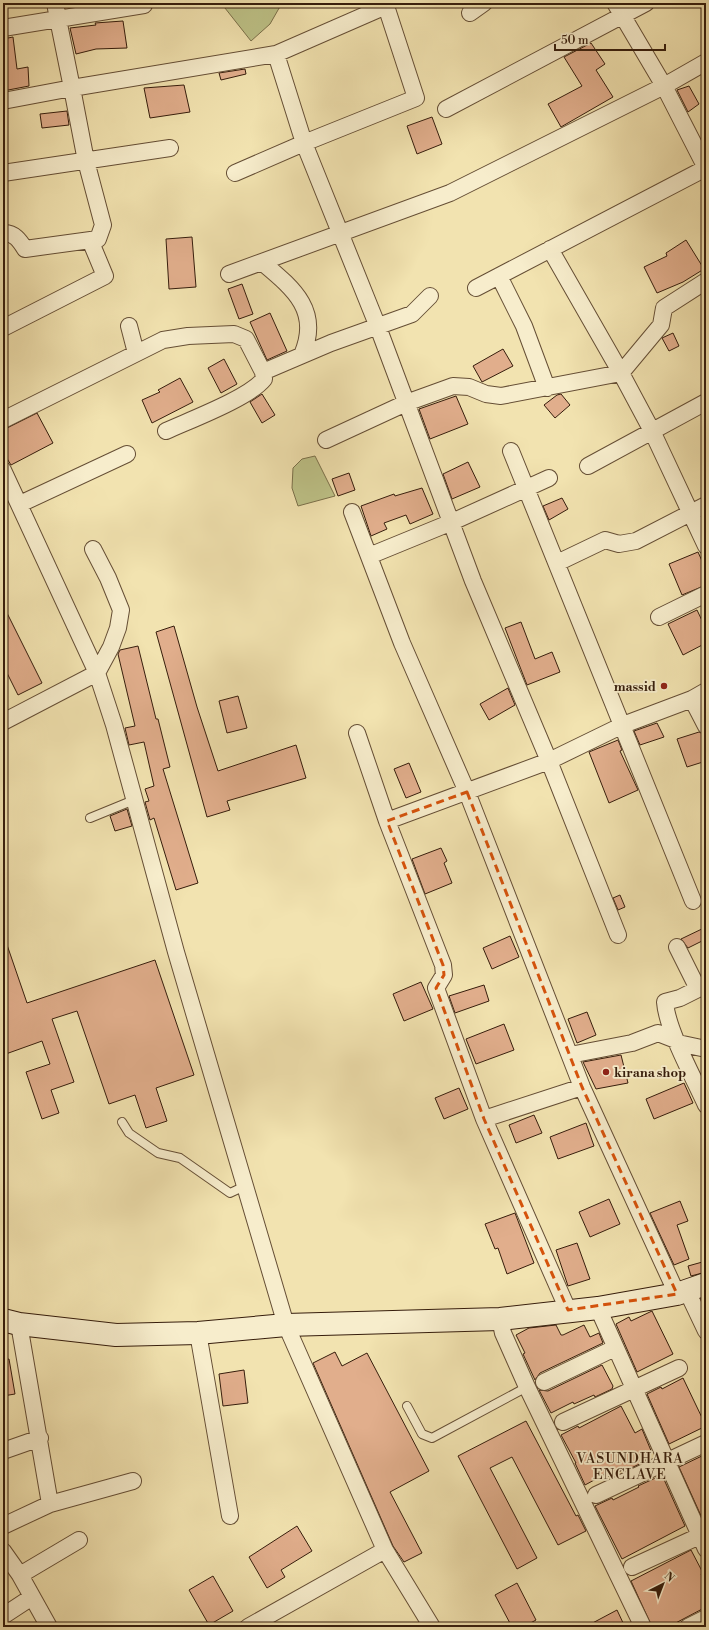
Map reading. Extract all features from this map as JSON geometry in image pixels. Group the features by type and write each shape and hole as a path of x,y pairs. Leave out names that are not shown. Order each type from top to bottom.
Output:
{"street":[{"path":"3,233 7,233 19,239 25,249 98,239 103,225 86,161 55,3"},
{"path":"470,13 484,3"},
{"path":"446,109 619,10 646,3"},
{"path":"3,28 144,5"},
{"path":"3,101 276,54 386,5 416,98 304,143 235,173"},
{"path":"476,288 706,168 701,144 664,86 619,10"},
{"path":"276,54 304,143 378,327 396,381 452,522 473,581 549,761 618,935"},
{"path":"229,274 263,263 450,193 664,86 706,62"},
{"path":"3,173 170,148"},
{"path":"3,328 105,276 90,240"},
{"path":"550,249 621,373 652,432 706,546"},
{"path":"263,263 280,277 300,299 309,319 307,343 302,355"},
{"path":"499,276 524,326 547,388"},
{"path":"326,440 406,403 453,386 469,387 486,394 502,396 621,373 661,325 664,308 706,281"},
{"path":"263,372 331,343 412,314 430,296"},
{"path":"129,326 136,353"},
{"path":"3,420 163,340 188,336 234,334 246,339 263,372 264,379 259,385 247,393 166,431"},
{"path":"588,466 706,402"},
{"path":"511,451 527,487 694,901"},
{"path":"20,504 127,454"},
{"path":"3,470 97,673 114,725 176,952 286,1325 385,1550 426,1625"},
{"path":"369,556 452,522 549,478"},
{"path":"557,563 605,540 619,544 636,541 706,504"},
{"path":"352,512 402,643 467,792 582,1087 690,1290 706,1331"},
{"path":"3,722 97,673 118,628 121,610 108,578 93,549"},
{"path":"659,617 706,594"},
{"path":"388,821 549,761 623,725 692,699 706,691"},
{"path":"692,699 706,726"},
{"path":"357,733 388,821 443,965 444,975 436,988 484,1120 568,1310"},
{"path":"677,947 702,987 680,998 665,1002 665,1011 706,1106"},
{"path":"570,1055 632,1043 658,1033 677,1041 706,1049"},
{"path":"484,1120 582,1087"},
{"path":"50,1504 40,1438 11,1322 116,1335 198,1333 286,1325 500,1319 568,1310 598,1308 690,1290"},
{"path":"598,1308 667,1462 704,1539 632,1567"},
{"path":"500,1319 503,1333 527,1387 642,1627"},
{"path":"198,1333 230,1516"},
{"path":"544,1382 615,1348"},
{"path":"563,1422 679,1368"},
{"path":"3,1451 40,1438"},
{"path":"596,1495 706,1443"},
{"path":"3,1526 50,1504 133,1481"},
{"path":"20,1575 79,1540"},
{"path":"248,1627 385,1550"},
{"path":"3,1551 20,1575 50,1627"},
{"path":"3,1616 32,1597"},
{"path":"688,1627 706,1618"}],"lane":[{"path":"90,818 134,800"},
{"path":"122,1122 129,1133 158,1153 180,1158 230,1192 245,1186"},
{"path":"407,1406 422,1434 432,1438 527,1387"}],"highlighted area":[{"path":"467,792 582,1087 677,1294 568,1310 484,1119 436,988 444,975 443,965 387,821"}],"green space":[{"path":"221,3 282,3 270,24 251,41"},
{"path":"315,456 335,496 298,506 292,488 293,468 302,459"}],"building":[{"path":"123,21 127,48 96,49 76,54 70,28 96,25 95,23"},
{"path":"13,37 17,69 28,67 29,86 3,91 3,39"},
{"path":"591,43 605,64 596,70 613,97 561,127 548,104 582,86 564,57"},
{"path":"245,69 246,74 221,80 219,73"},
{"path":"184,85 190,112 150,118 144,88"},
{"path":"689,86 699,104 688,112 677,90"},
{"path":"67,111 69,125 42,128 40,114"},
{"path":"432,117 442,144 417,154 407,126"},
{"path":"192,237 196,287 169,289 166,239"},
{"path":"686,240 704,269 683,282 657,293 644,267 667,256 666,253"},
{"path":"242,284 253,314 239,319 228,289"},
{"path":"270,313 287,351 267,360 250,322"},
{"path":"673,333 679,346 669,351 662,338"},
{"path":"503,349 513,366 482,382 473,366"},
{"path":"224,359 237,384 221,393 208,368"},
{"path":"180,378 193,402 152,423 142,400 160,392 158,390"},
{"path":"262,394 275,415 262,423 250,402"},
{"path":"561,394 570,405 555,418 544,405 557,395"},
{"path":"456,396 468,424 430,439 419,409"},
{"path":"37,413 53,443 11,465 3,452 3,430"},
{"path":"468,462 480,487 452,499 443,474"},
{"path":"349,473 355,490 338,496 332,479"},
{"path":"422,488 433,514 410,524 406,515 384,523 387,529 371,536 361,506 394,494 395,496"},
{"path":"562,498 568,509 549,520 543,506"},
{"path":"698,552 706,570 706,585 682,595 669,564"},
{"path":"3,605 42,683 18,695 3,665"},
{"path":"697,610 706,629 706,643 683,655 668,624"},
{"path":"521,622 535,659 552,652 560,672 527,685 505,628"},
{"path":"174,626 197,707 218,771 296,745 306,778 227,801 230,810 207,817 156,632"},
{"path":"138,646 156,719 158,719 170,767 163,769 198,883 176,890 154,818 150,820 145,802 149,801 145,789 154,786 144,742 129,745 125,728 135,726 118,654 120,650"},
{"path":"508,688 515,705 489,720 480,704"},
{"path":"238,696 247,728 227,733 219,701"},
{"path":"657,723 664,737 640,745 634,731"},
{"path":"699,732 706,735 706,761 687,767 677,739"},
{"path":"618,740 622,750 620,751 638,790 609,803 589,752"},
{"path":"409,763 421,792 406,798 394,769"},
{"path":"127,809 132,826 115,831 110,816"},
{"path":"441,848 447,861 444,863 452,883 425,894 412,859"},
{"path":"620,895 625,907 618,910 613,898"},
{"path":"706,927 706,939 688,948 681,939"},
{"path":"510,936 519,957 492,969 483,948"},
{"path":"3,939 5,939 27,1003 155,960 194,1075 156,1088 167,1121 146,1128 135,1095 109,1104 77,1011 52,1019 74,1082 51,1090 59,1113 42,1119 26,1072 50,1064 42,1041 3,1055"},
{"path":"421,982 433,1009 404,1021 393,994"},
{"path":"484,985 489,1001 455,1013 449,996"},
{"path":"587,1012 596,1035 577,1043 568,1019"},
{"path":"504,1024 514,1050 476,1064 466,1039"},
{"name":"kirana shop","path":"621,1055 628,1083 596,1089 583,1062"},
{"path":"684,1083 693,1103 654,1119 646,1099"},
{"path":"459,1088 468,1109 444,1119 435,1098"},
{"path":"534,1115 542,1133 516,1143 509,1125"},
{"path":"586,1123 594,1146 558,1159 550,1137"},
{"path":"609,1199 620,1224 590,1237 579,1212"},
{"path":"680,1201 688,1221 677,1225 689,1259 674,1265 650,1213"},
{"path":"515,1213 534,1263 507,1274 498,1248 495,1249 485,1224"},
{"path":"577,1243 590,1279 568,1286 556,1250"},
{"path":"706,1261 706,1272 691,1276 688,1266"},
{"path":"652,1311 673,1354 637,1372 616,1324 629,1317 631,1321"},
{"path":"556,1325 561,1335 563,1335 584,1325 590,1337 599,1333 603,1343 540,1373 535,1380 523,1354 525,1353 516,1335 529,1328"},
{"path":"335,1352 342,1366 367,1353 429,1471 390,1492 422,1553 404,1562 393,1546 313,1363"},
{"path":"9,1359 15,1394 3,1396 3,1360"},
{"path":"602,1365 613,1386 612,1389 574,1404 573,1402 551,1413 539,1390 548,1391"},
{"path":"244,1370 248,1403 223,1406 219,1374"},
{"path":"683,1378 706,1426 669,1444 647,1394 661,1387 662,1389"},
{"path":"621,1406 635,1433 642,1429 652,1453 645,1458 646,1461 629,1469 628,1467 609,1477 607,1473 585,1485 576,1463 561,1435 578,1426 579,1428"},
{"path":"526,1421 576,1516 578,1515 586,1531 558,1545 512,1457 490,1468 537,1558 517,1569 458,1456"},
{"path":"706,1454 706,1516 702,1518 679,1467"},
{"path":"662,1475 685,1526 622,1559 595,1506 612,1498 613,1500"},
{"path":"297,1526 312,1551 281,1570 285,1577 267,1588 249,1557"},
{"path":"691,1550 703,1573 701,1574 706,1583 706,1607 668,1627 652,1627 631,1581"},
{"path":"213,1576 233,1611 209,1625 189,1590"},
{"path":"517,1583 536,1620 523,1627 512,1627 495,1595"},
{"path":"617,1610 625,1627 585,1627"}],"place":[{"name":"massid","path":"664,686"},
{"name":"kirana shop","path":"606,1072"}],"district":[{"name":"VASUNDHARA ENCLAVE","path":"630,1466"}]}
